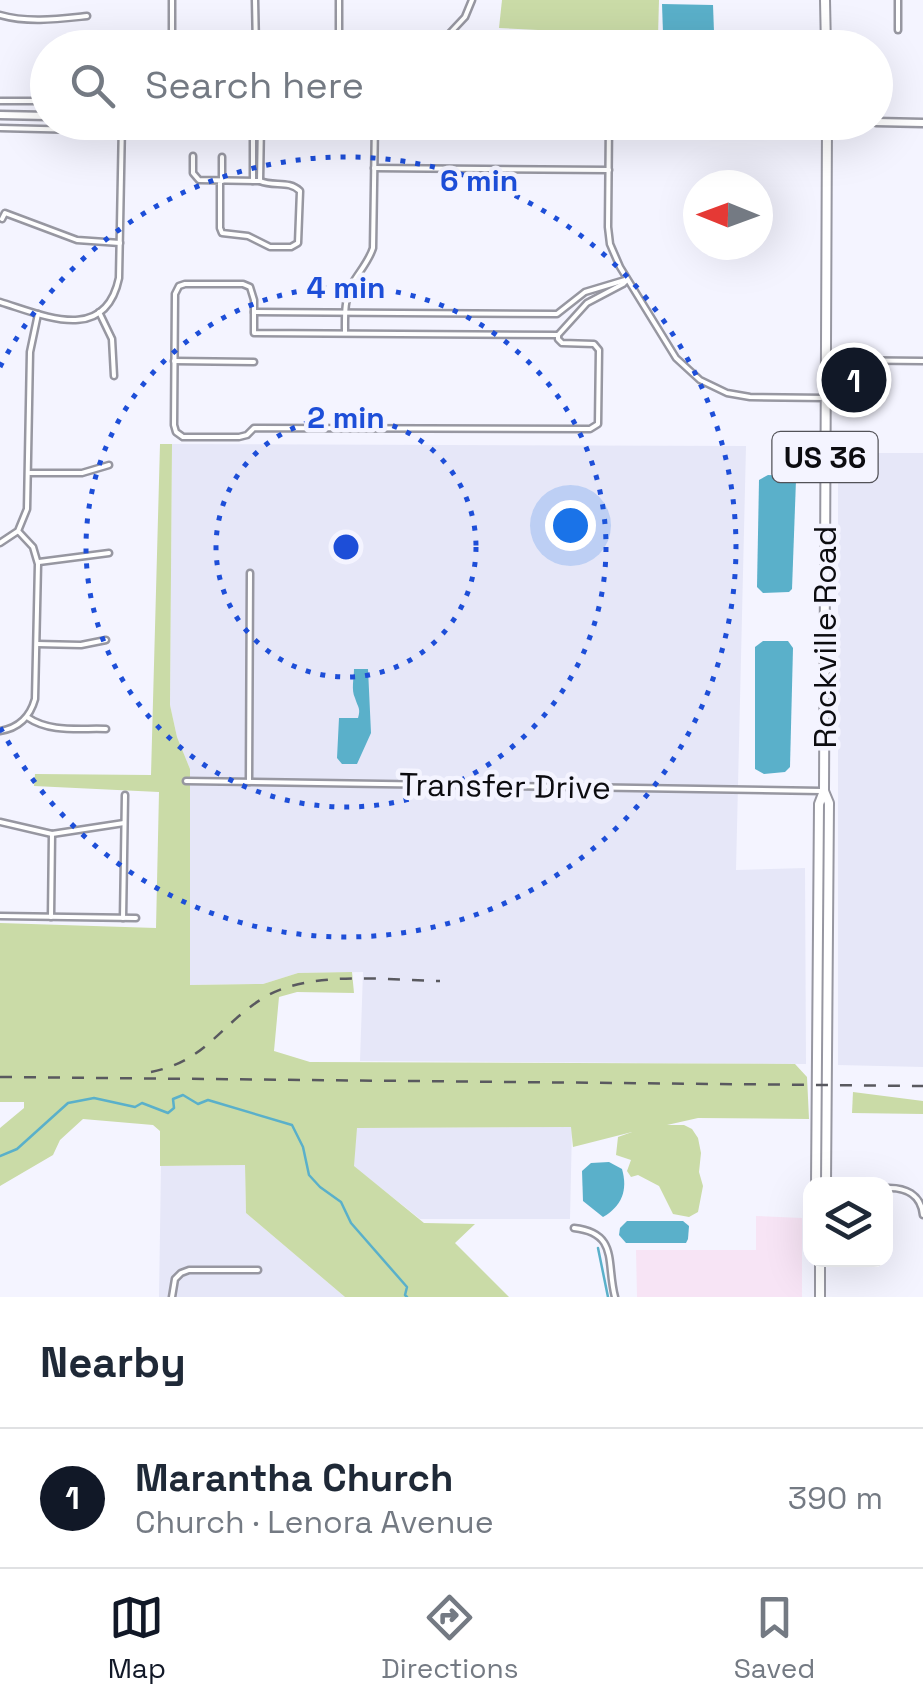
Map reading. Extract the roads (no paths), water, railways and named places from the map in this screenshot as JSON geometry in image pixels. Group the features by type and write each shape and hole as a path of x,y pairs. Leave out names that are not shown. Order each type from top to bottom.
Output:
{"main road":[{"path":"825,0 826,30"},
{"path":"0,115 30,116"},
{"path":"893,123 923,124"},
{"name":"Rockville Road","path":"826,140 826,1177"},
{"name":"Rockville Road","path":"816,1177 818,804 824,791"},
{"path":"820,1267 820,1297"}],"street":[{"path":"172,0 172,30"},
{"path":"255,0 256,30"},
{"path":"338,0 339,30"},
{"path":"453,30 465,18 472,0"},
{"path":"898,0 898,30"},
{"path":"0,15 43,20 87,16"},
{"path":"0,101 30,102"},
{"path":"0,128 30,128"},
{"path":"0,302 73,322 86,320 110,302 118,286 122,140"},
{"path":"253,140 253,181"},
{"path":"260,181 261,140"},
{"path":"344,334 350,287 373,248 375,140"},
{"path":"609,140 610,244 678,360 694,376 722,392 826,398"},
{"path":"193,156 198,180 221,181 260,181 291,184 300,191 298,242 290,248 266,246 248,236 222,233 220,228 221,181 222,157"},
{"path":"374,168 609,170"},
{"path":"2,219 4,214 78,240 120,243"},
{"path":"254,312 557,314 585,292 628,280"},
{"path":"558,335 562,343 591,343 599,350 597,425 590,429 254,428 238,438 186,438 178,434 174,425 175,292 185,284 242,284 253,291 254,333 558,335 587,302 628,280"},
{"path":"99,312 112,339 114,376"},
{"path":"0,544 18,531 26,514 30,352 38,314"},
{"path":"826,360 923,362"},
{"path":"174,361 254,362"},
{"path":"28,472 86,473 109,465"},
{"path":"0,731 18,726 35,699 37,562 33,546 18,531"},
{"path":"37,562 109,553"},
{"path":"250,573 250,782"},
{"path":"36,644 79,645 106,640"},
{"path":"27,717 49,728 106,729"},
{"name":"Transfer Drive","path":"186,780 824,791"},
{"path":"123,918 125,795"},
{"path":"0,822 52,834 124,822"},
{"path":"51,917 52,834"},
{"path":"0,916 136,918"},
{"path":"893,1189 914,1194 922,1204 923,1215"},
{"path":"574,1228 598,1234 606,1244 615,1297"},
{"path":"172,1297 175,1279 186,1270 258,1270"}],"water":[{"path":"662,4 713,5 714,30 663,30"},
{"path":"768,475 796,480 789,592 763,593 757,587 759,480"},
{"path":"763,641 788,641 793,648 790,767 785,772 764,774 755,769 755,647"},
{"path":"354,669 368,669 371,733 357,764 342,764 337,758 339,718 358,718 359,712 353,691"},
{"path":"609,1162 622,1169 624,1191 615,1208 603,1217 583,1201 582,1171 591,1163"},
{"path":"627,1221 683,1221 689,1226 688,1239 686,1243 626,1243 619,1235"}],"waterway":[{"path":"0,1156 17,1149 68,1103 94,1098 135,1107 142,1103 168,1113 174,1108 173,1099 183,1095 198,1104 208,1100 292,1125 303,1147 309,1175 341,1202 351,1223 407,1287 407,1297"},
{"path":"598,1248 608,1297"}],"railway":[{"path":"151,1072 186,1059 250,1007 283,989 326,980 440,981"},
{"path":"0,1077 923,1086"}],"place":[{"name":"Marantha Church","path":"854,380"}]}
